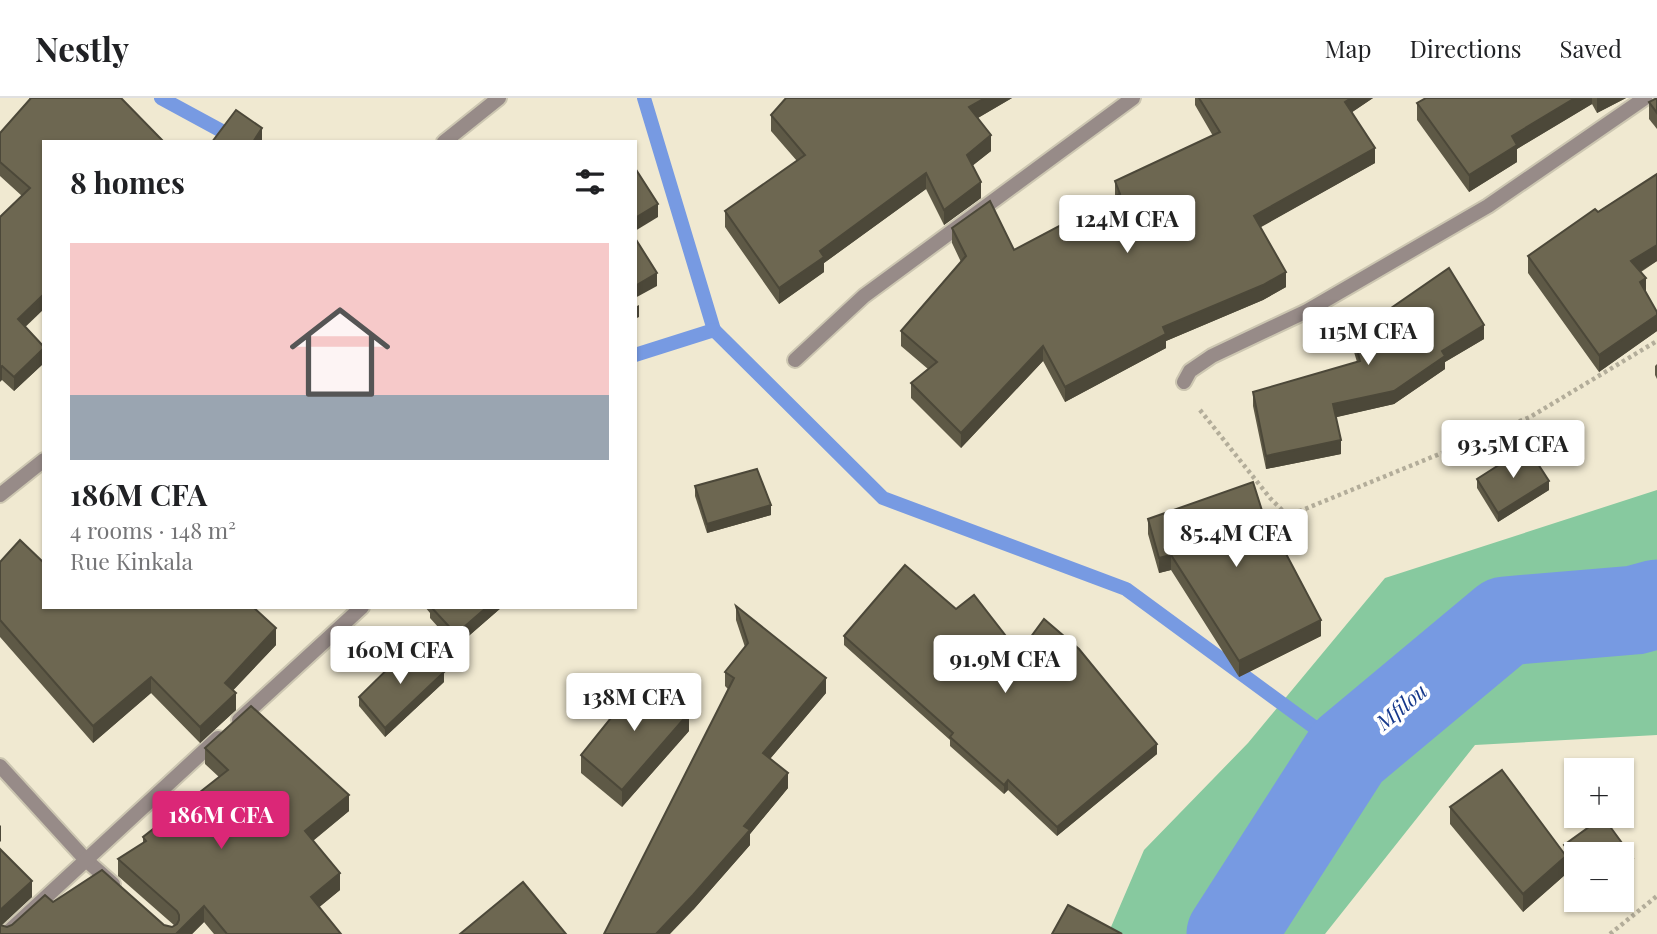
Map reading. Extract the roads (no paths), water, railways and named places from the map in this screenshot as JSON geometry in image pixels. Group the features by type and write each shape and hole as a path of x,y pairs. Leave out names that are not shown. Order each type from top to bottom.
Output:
{"street":[{"path":"446,140 499,98"},
{"path":"795,360 864,296 1133,98"},
{"path":"1184,383 1190,371 1212,356 1307,311 1488,206 1645,98"},
{"path":"0,495 42,462"},
{"path":"6,934 360,609"},
{"path":"0,766 86,860 123,893"}],"waterway":[{"path":"161,98 238,140"},
{"path":"644,98 714,330"},
{"path":"637,354 714,330 883,498 1126,589 1348,752"},
{"name":"Mfilou","path":"1231,934 1348,752 1505,621 1635,610 1657,604"}]}
